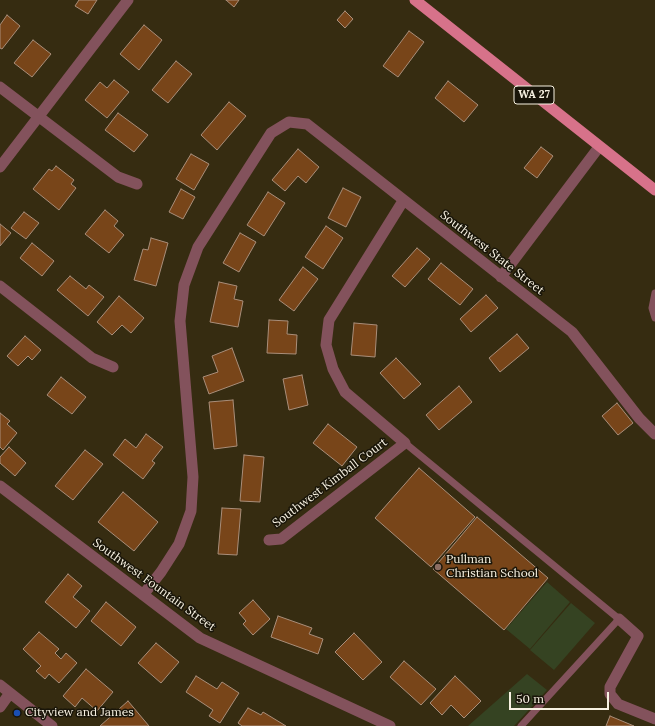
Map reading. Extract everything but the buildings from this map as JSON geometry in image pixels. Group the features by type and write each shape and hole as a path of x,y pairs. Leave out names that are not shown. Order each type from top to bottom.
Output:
{"main road":[{"name":"WA 27","path":"415,0 655,190"}],"street":[{"path":"0,167 128,0"},
{"path":"0,87 118,177 137,184"},
{"name":"Southwest State Street","path":"143,595 162,572 179,544 191,511 193,477 180,321 184,285 198,247 271,133 289,122 307,124 572,332 639,418 655,434"},
{"path":"501,277 599,147"},
{"path":"403,200 329,320 326,346 333,369 345,392 405,443"},
{"path":"0,286 92,358 113,367"},
{"name":"Southwest Kimball Court","path":"269,540 281,539 405,443"},
{"name":"Southwest Fountain Street","path":"0,486 200,638 390,726"},
{"path":"619,619 638,636 610,687 610,694 618,704 655,719"},
{"path":"0,685 52,726"},
{"path":"0,707 10,693"}],"lane":[{"path":"655,293 652,308 655,318"},
{"path":"405,443 619,619 521,726"}],"green space":[{"path":"547,582 570,602 530,649 506,629"},
{"path":"571,603 595,623 554,670 530,650"},
{"path":"527,674 547,690 514,726 468,726"}],"place":[{"name":"Pullman Christian School","path":"438,567"},
{"name":"Cityview and James","path":"17,713"}]}
